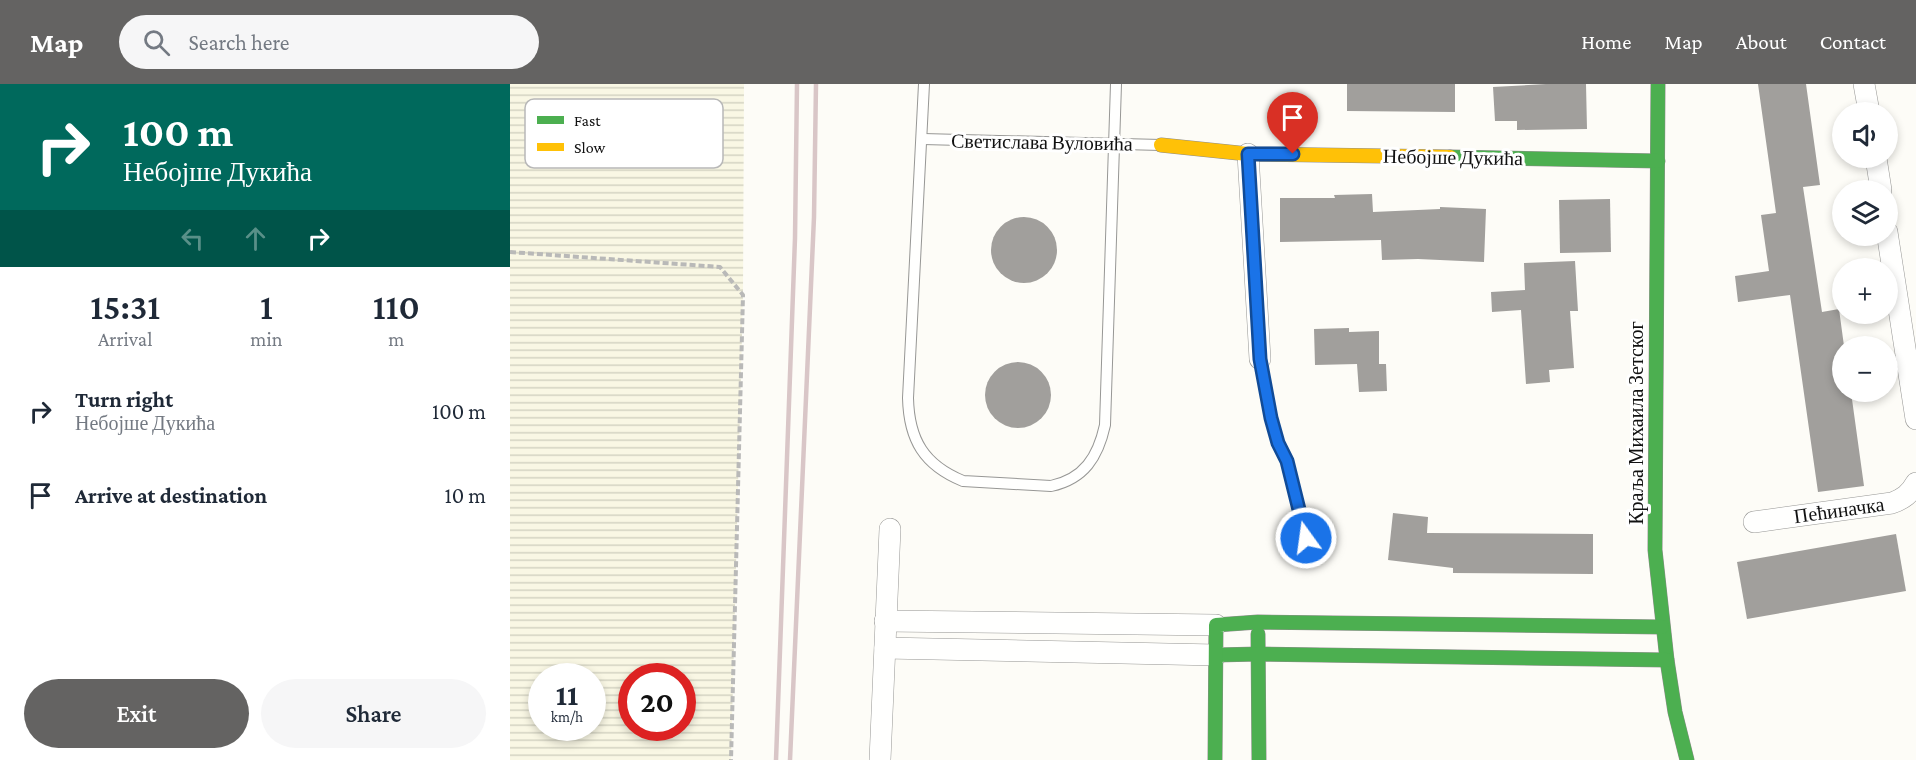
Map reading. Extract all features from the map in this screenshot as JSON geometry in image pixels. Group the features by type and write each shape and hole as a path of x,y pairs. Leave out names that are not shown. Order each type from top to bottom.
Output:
{"street":[{"name":"Краља Михаила Зетског","path":"1658,84 1655,550 1667,660 1675,712 1687,760"},
{"path":"1864,84 1867,102"},
{"name":"Небојше Дукића","path":"1161,146 1248,154 1658,161"},
{"path":"1248,154 1260,359"},
{"path":"1889,246 1916,419"},
{"name":"Пећиначка","path":"1754,522 1892,503 1909,494 1916,483"},
{"path":"880,760 890,529"},
{"path":"885,621 1216,625 1258,622 1662,627"},
{"path":"1258,622 1258,760"},
{"path":"1215,760 1216,625"},
{"path":"885,648 1216,655 1667,660"}],"lane":[{"path":"924,84 923,139 908,398 908,413 916,440 923,453 941,471 963,481 1051,486 1064,484 1073,479 1089,464 1102,441 1105,425 1116,84"},
{"name":"Светислава Вуловића","path":"923,139 1161,146"},
{"path":"1260,359 1271,418 1278,443 1287,461 1306,538"}],"path":[{"path":"510,252 720,267 743,295 731,760"}],"shaded area":[{"path":"510,84 744,84 743,295 731,760 510,760"}],"building":[{"path":"1347,84 1455,84 1455,112 1347,111"},
{"path":"1586,84 1587,129 1517,130 1517,121 1495,121 1493,87"},
{"path":"1758,84 1806,84 1820,185 1803,187 1822,312 1832,310 1832,324 1841,324 1843,336 1832,336 1832,402 1852,402 1864,486 1818,492 1790,295 1738,302 1735,276 1769,271 1761,215 1776,213"},
{"path":"1372,194 1373,212 1440,209 1440,207 1486,209 1484,262 1382,260 1381,240 1280,242 1280,198 1335,198 1334,195"},
{"path":"1610,199 1611,252 1560,253 1559,200"},
{"path":"1018,217 1030,217 1042,222 1052,232 1057,250 1055,263 1042,278 1030,283 1018,283 1006,278 996,268 991,256 991,244 996,232 1006,222"},
{"path":"1575,261 1578,311 1570,311 1574,368 1549,370 1550,382 1526,384 1521,310 1492,312 1491,292 1525,290 1524,263"},
{"path":"1349,328 1349,332 1379,331 1379,364 1386,364 1387,391 1359,392 1357,364 1315,365 1314,329"},
{"path":"1011,362 1025,362 1037,367 1046,376 1051,395 1049,408 1042,419 1025,428 1011,428 999,423 990,414 985,402 985,388 990,376 999,367"},
{"path":"1393,513 1428,517 1427,533 1593,534 1593,574 1453,573 1453,568 1388,560"},
{"path":"1896,534 1906,591 1747,619 1737,562"}],"railway":[{"path":"776,760 795,238 797,84"},
{"path":"790,760 814,217 816,84"}],"traffic: fast":[{"path":"1658,84 1655,550 1667,660 1675,712 1687,760"},
{"path":"1450,157 1658,161"},
{"path":"1215,760 1216,625 1258,622 1662,627"},
{"path":"1258,634 1259,760"},
{"path":"1216,655 1667,660"}],"traffic: slow":[{"path":"1161,145 1248,154 1450,157"}],"route":[{"path":"1293,154 1248,154 1260,359 1271,418 1278,443 1287,461 1306,538"}]}
